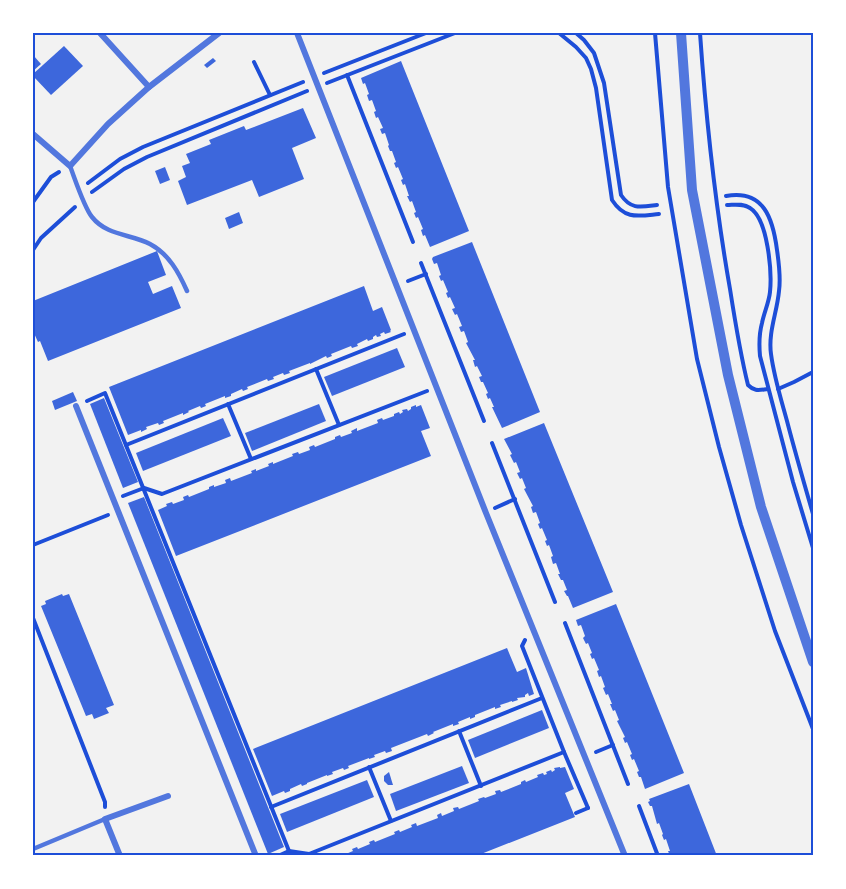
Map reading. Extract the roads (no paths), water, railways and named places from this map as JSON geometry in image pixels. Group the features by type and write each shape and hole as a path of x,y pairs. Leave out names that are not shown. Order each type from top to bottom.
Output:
{"street":[{"path":"100,33 149,87"},
{"path":"33,134 70,166 108,124 149,87 219,33"},
{"path":"297,33 486,513 625,856"},
{"path":"681,33 692,190 728,375 761,507 813,662"},
{"path":"76,406 256,856"},
{"path":"120,856 105,819 168,796"}],"lane":[{"path":"70,166 92,217 103,227 121,236 150,244 165,254 177,270 187,291"},
{"path":"33,849 105,819"}]}
